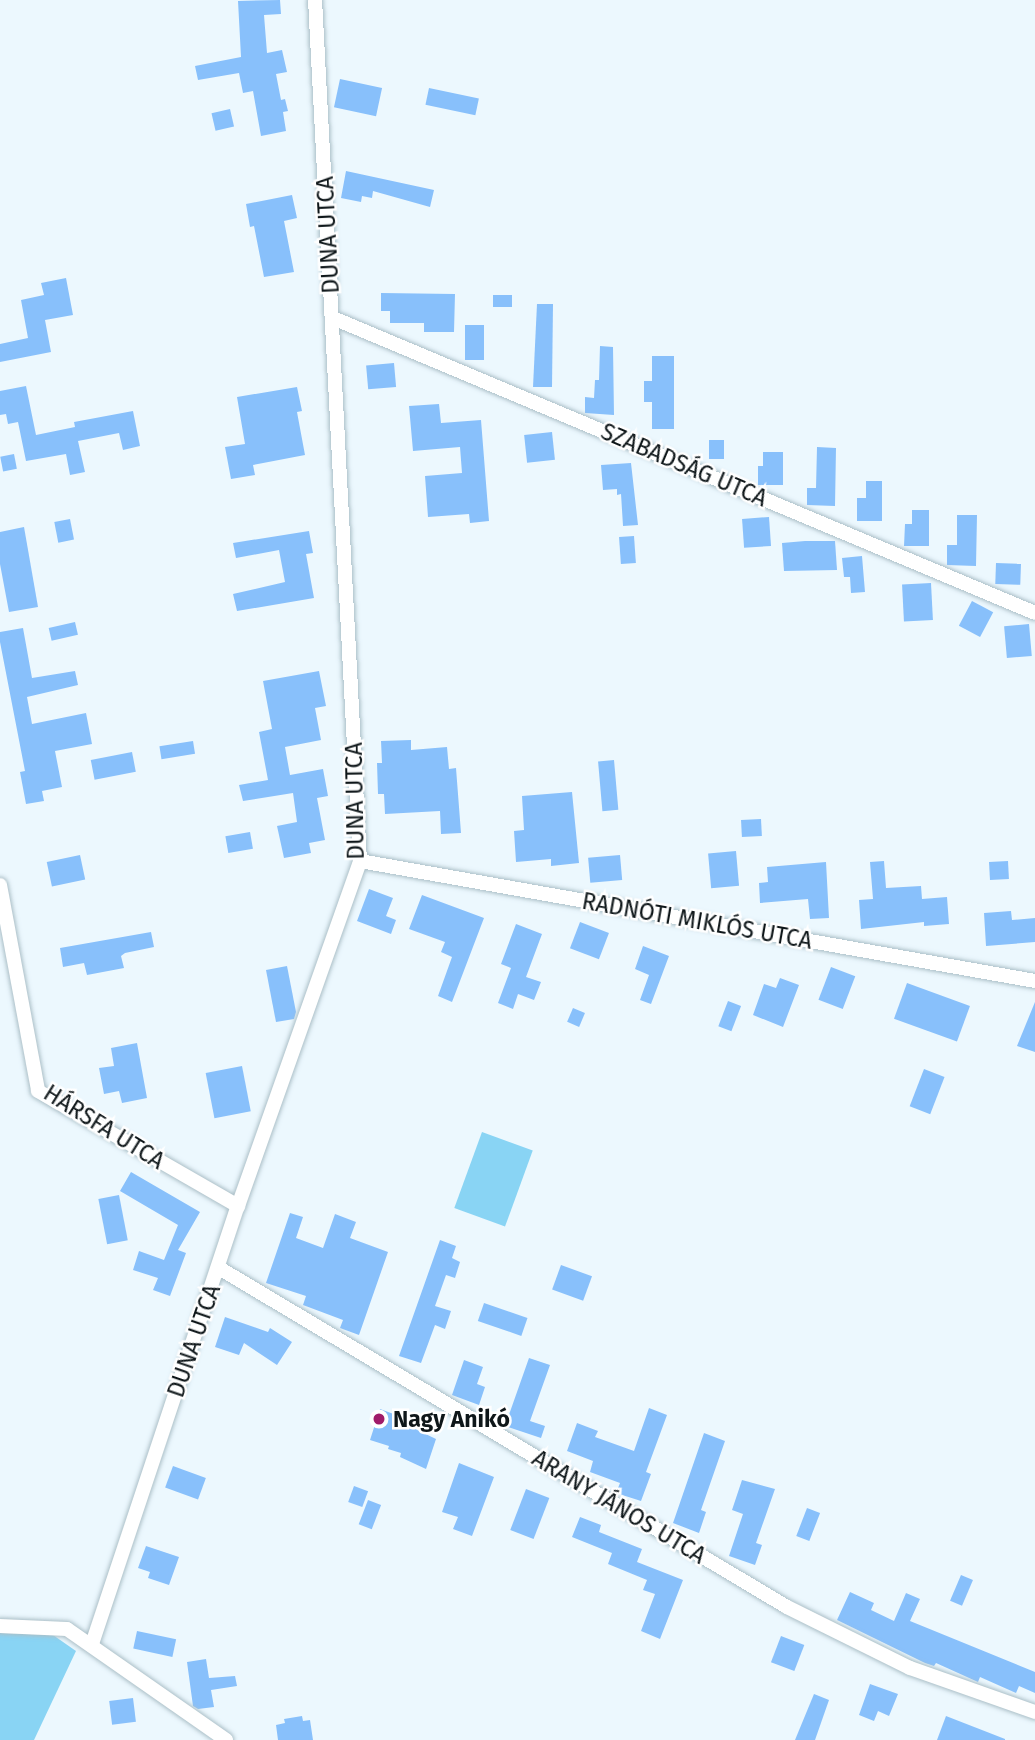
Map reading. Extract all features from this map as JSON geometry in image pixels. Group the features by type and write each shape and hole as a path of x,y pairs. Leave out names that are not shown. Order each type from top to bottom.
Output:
{"street":[{"name":"DUNA UTCA","path":"92,1644 238,1206 360,861 315,0"},
{"name":"SZABADSÁG UTCA","path":"333,318 1035,613"},
{"name":"RADNÓTI MIKLÓS UTCA","path":"360,861 1035,981"},
{"name":"HÁRSFA UTCA","path":"0,885 38,1091 238,1206"},
{"name":"ARANY JÁNOS UTCA","path":"219,1268 787,1607 909,1668 1035,1712"},
{"path":"0,1626 66,1629 92,1644 226,1740"}],"shaded area":[{"path":"482,1132 533,1150 505,1227 454,1208"},
{"path":"0,1633 53,1635 76,1651 34,1740 0,1740"}],"building":[{"path":"280,0 281,14 264,15 267,53 282,50 287,72 276,74 281,100 285,99 288,111 283,112 286,131 261,136 253,91 243,93 239,73 198,80 195,66 241,57 238,1"},
{"path":"340,79 382,88 376,116 334,107"},
{"path":"429,88 479,99 475,115 425,105"},
{"path":"230,109 234,127 216,131 211,113"},
{"path":"346,171 434,190 430,207 373,191 372,198 362,196 361,202 341,198"},
{"path":"292,195 297,218 284,221 294,272 264,277 254,226 250,227 246,204"},
{"path":"66,278 73,315 45,320 51,352 0,362 0,344 28,338 21,300 44,295 41,283"},
{"path":"381,293 455,294 454,332 424,332 424,323 390,323 390,311 381,311"},
{"path":"493,295 512,295 512,307 493,307"},
{"path":"537,304 553,304 552,387 533,387"},
{"path":"465,325 484,325 484,360 465,360"},
{"path":"600,346 613,347 614,415 585,413 585,397 594,398 595,380 599,380"},
{"path":"652,356 674,356 674,429 652,429 652,402 644,402 644,381 652,381"},
{"path":"394,363 396,387 368,389 366,365"},
{"path":"26,386 36,435 75,427 74,422 133,411 140,446 123,450 119,433 78,441 85,472 70,475 66,454 26,461 18,422 8,424 6,414 0,415 0,391"},
{"path":"297,387 302,411 297,412 305,455 253,465 255,475 231,479 225,447 245,444 237,397"},
{"path":"439,404 441,423 481,420 489,521 470,523 469,514 428,517 425,476 462,473 460,447 413,451 409,406"},
{"path":"552,432 555,460 527,463 524,435"},
{"path":"709,440 724,440 724,459 709,459"},
{"path":"817,447 836,448 835,506 807,505 807,488 816,488"},
{"path":"763,452 783,452 783,485 758,485 758,466 763,466"},
{"path":"14,454 17,469 3,471 0,457"},
{"path":"631,463 638,525 623,526 621,494 617,495 617,489 603,490 601,465"},
{"path":"866,481 882,481 882,521 857,521 857,498 866,498"},
{"path":"912,510 929,510 929,546 904,546 905,524 912,524"},
{"path":"957,515 977,515 976,566 947,565 947,545 957,545"},
{"path":"769,517 771,546 744,548 742,519"},
{"path":"70,519 74,540 58,543 54,522"},
{"path":"24,527 38,607 9,612 0,564 0,532"},
{"path":"309,531 313,553 306,554 314,598 237,611 233,594 285,582 279,550 236,558 233,543"},
{"path":"634,536 636,563 621,564 619,537"},
{"path":"835,541 837,570 784,571 782,543"},
{"path":"862,556 865,592 851,593 850,577 844,577 842,558"},
{"path":"996,563 1021,564 1020,585 995,584"},
{"path":"931,583 933,620 904,621 902,585"},
{"path":"972,601 993,612 980,637 959,626"},
{"path":"75,622 78,635 52,641 49,628"},
{"path":"1029,624 1032,656 1007,658 1004,626"},
{"path":"23,628 32,678 75,671 78,685 27,697 32,724 86,713 92,744 55,751 62,787 42,791 44,801 26,804 20,772 25,771 0,642 0,632"},
{"path":"319,671 326,706 315,708 321,740 285,747 290,775 323,769 328,796 317,798 325,840 309,843 311,853 284,858 277,826 297,822 293,793 243,801 239,785 268,780 259,732 272,729 263,681"},
{"path":"411,740 411,750 447,747 449,769 456,768 461,833 441,834 440,811 385,814 384,794 378,794 377,763 382,763 381,741"},
{"path":"193,741 195,754 161,759 159,746"},
{"path":"132,752 136,772 95,780 91,760"},
{"path":"614,760 618,810 602,811 598,761"},
{"path":"572,792 579,863 551,866 551,859 516,862 514,831 524,830 522,796"},
{"path":"761,819 762,836 742,837 741,820"},
{"path":"250,832 253,849 228,853 225,836"},
{"path":"736,851 739,886 711,888 708,853"},
{"path":"80,855 85,879 52,887 47,862"},
{"path":"620,855 622,880 590,883 588,858"},
{"path":"884,861 886,888 921,886 922,899 947,897 949,924 924,926 924,922 861,929 859,900 873,899 870,862"},
{"path":"1008,861 1009,879 990,880 989,862"},
{"path":"826,862 829,918 810,919 808,899 760,903 759,883 768,882 767,867"},
{"path":"369,889 393,898 386,916 396,920 391,934 357,921"},
{"path":"422,895 484,918 452,1002 438,996 452,957 441,952 445,942 409,929"},
{"path":"1011,911 1012,920 1035,918 1035,942 986,946 984,913"},
{"path":"580,922 609,933 599,959 570,948"},
{"path":"516,924 542,934 526,977 541,982 534,1000 518,994 513,1009 498,1003 511,968 501,964"},
{"path":"151,932 154,947 125,953 121,956 124,968 87,975 84,963 63,967 60,948"},
{"path":"643,946 669,956 651,1004 640,1000 649,975 635,969"},
{"path":"287,966 296,1012 294,1019 276,1022 266,970"},
{"path":"831,967 855,976 843,1009 818,1000"},
{"path":"780,978 799,985 783,1027 753,1015 764,984 776,988"},
{"path":"907,983 970,1006 957,1042 894,1019"},
{"path":"728,1001 741,1006 731,1031 718,1026"},
{"path":"1035,1002 1035,1052 1017,1046"},
{"path":"573,1008 585,1013 579,1027 567,1022"},
{"path":"137,1043 147,1098 122,1103 119,1091 104,1094 99,1068 114,1066 111,1048"},
{"path":"242,1066 251,1111 214,1118 206,1073"},
{"path":"924,1069 945,1077 930,1114 910,1106"},
{"path":"131,1172 200,1212 178,1250 186,1253 170,1296 153,1290 158,1278 133,1270 139,1251 164,1260 178,1225 120,1191"},
{"path":"119,1195 128,1240 107,1244 98,1199"},
{"path":"290,1213 303,1217 296,1238 323,1248 335,1214 356,1222 350,1238 388,1252 359,1335 340,1328 343,1320 303,1305 306,1296 266,1283"},
{"path":"440,1240 456,1246 452,1258 460,1262 455,1278 446,1275 435,1306 451,1311 445,1329 435,1325 421,1363 399,1356"},
{"path":"561,1265 592,1276 583,1301 552,1289"},
{"path":"484,1303 527,1318 521,1336 478,1321"},
{"path":"225,1317 268,1332 270,1328 292,1342 277,1365 244,1343 239,1355 215,1347"},
{"path":"529,1358 550,1365 530,1421 545,1426 541,1438 505,1426"},
{"path":"464,1360 483,1367 477,1384 485,1387 479,1405 452,1395"},
{"path":"649,1408 667,1415 646,1472 651,1474 641,1501 616,1493 620,1483 590,1472 593,1461 567,1451 577,1423 598,1431 595,1437 634,1451"},
{"path":"380,1409 399,1416 398,1419 412,1423 411,1427 436,1439 426,1469 400,1457 401,1453 388,1449 389,1446 370,1440"},
{"path":"704,1433 725,1441 701,1510 706,1512 699,1533 673,1523"},
{"path":"459,1463 494,1477 472,1536 453,1529 458,1517 442,1512"},
{"path":"173,1466 206,1478 198,1500 165,1488"},
{"path":"742,1480 775,1489 756,1543 762,1545 755,1565 729,1556 743,1514 732,1510"},
{"path":"354,1486 368,1491 362,1507 348,1502"},
{"path":"526,1489 549,1498 534,1539 510,1530"},
{"path":"368,1500 381,1505 372,1529 359,1524"},
{"path":"807,1508 820,1513 809,1541 796,1536"},
{"path":"580,1517 601,1525 599,1532 642,1549 637,1562 683,1580 660,1639 641,1631 655,1594 643,1590 647,1580 608,1564 612,1553 572,1537"},
{"path":"146,1546 179,1557 169,1585 148,1578 150,1572 138,1568"},
{"path":"961,1575 973,1580 962,1606 950,1601"},
{"path":"850,1592 874,1603 871,1610 894,1621 906,1593 920,1599 910,1621 1035,1672 1035,1693 1019,1686 1016,1693 980,1677 978,1682 936,1663 934,1666 925,1663 837,1620"},
{"path":"137,1631 176,1639 172,1657 133,1649"},
{"path":"781,1636 804,1645 794,1671 771,1662"},
{"path":"206,1659 209,1678 235,1676 237,1686 211,1690 214,1707 198,1709 193,1706 187,1662"},
{"path":"870,1684 898,1694 889,1716 878,1711 874,1721 859,1715"},
{"path":"814,1694 829,1700 815,1740 795,1740"},
{"path":"133,1698 136,1722 112,1725 109,1701"},
{"path":"302,1716 303,1721 310,1720 313,1740 278,1740 276,1725 285,1723 284,1719"},
{"path":"946,1716 1005,1739 1005,1740 937,1740"}],"place":[{"name":"Nagy Anikó","path":"379,1419"}]}
